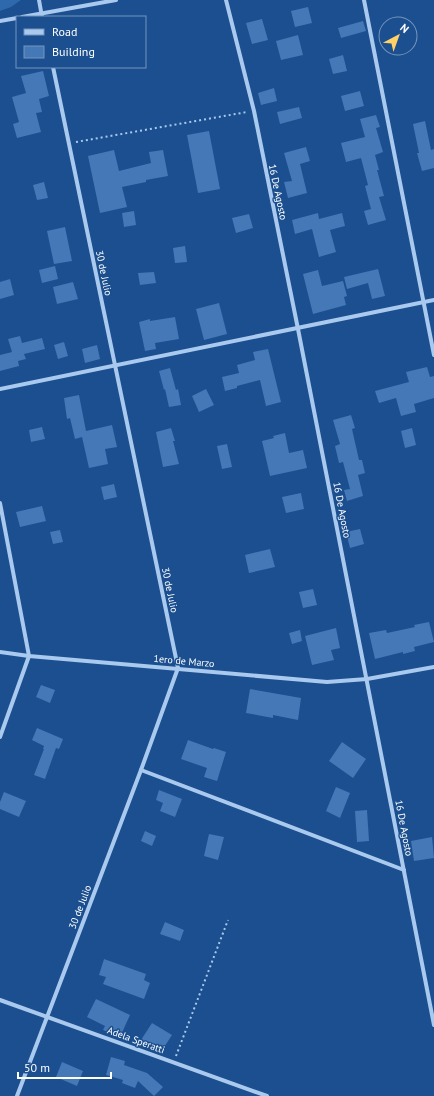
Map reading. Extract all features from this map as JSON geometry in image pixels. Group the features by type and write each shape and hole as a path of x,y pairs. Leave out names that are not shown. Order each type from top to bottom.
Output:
{"street":[{"path":"39,0 42,15"},
{"path":"32,16 116,0"},
{"name":"16 De Agosto","path":"226,0 254,111 434,1025"},
{"path":"364,0 434,355"},
{"path":"0,21 16,18"},
{"name":"30 de Julio","path":"17,1096 141,770 178,668 53,68"},
{"path":"0,389 115,367 434,300"},
{"path":"0,503 29,656 0,737"},
{"name":"1ero de Marzo","path":"0,652 29,656 328,682 367,679"},
{"path":"367,679 434,667"},
{"path":"141,770 404,870"},
{"name":"Adela Speratti","path":"0,1000 266,1096"}],"path":[{"path":"69,143 254,111"},
{"path":"174,1062 228,920"}],"shaded area":[{"path":"0,0 21,0 11,7 0,11"}],"building":[{"path":"308,7 312,23 295,27 291,11"},
{"path":"262,19 268,40 252,44 246,23"},
{"path":"363,21 366,31 341,38 338,28"},
{"path":"298,35 303,55 281,60 276,41"},
{"path":"343,55 347,71 333,74 329,59"},
{"path":"43,71 49,96 39,99 42,112 36,113 41,132 17,138 13,124 19,122 12,97 26,93 21,76"},
{"path":"274,88 277,101 261,105 258,93"},
{"path":"360,91 364,106 345,111 341,96"},
{"path":"299,107 302,118 280,124 277,112"},
{"path":"376,115 380,127 376,128 383,152 375,155 379,170 377,170 384,196 379,197 386,220 368,225 364,211 371,209 365,186 368,185 361,158 346,162 341,143 365,137 360,119"},
{"path":"425,121 431,150 434,149 434,168 422,171 417,153 419,153 413,124"},
{"path":"209,131 220,189 198,193 187,135"},
{"path":"306,147 310,161 300,164 307,193 288,198 284,182 292,181 284,153"},
{"path":"114,150 119,171 151,163 149,152 163,150 168,176 146,180 146,182 122,187 127,207 100,213 88,156"},
{"path":"44,182 48,198 37,200 33,185"},
{"path":"134,211 136,225 124,227 122,213"},
{"path":"318,213 319,219 342,213 345,226 330,230 336,252 319,257 312,229 295,234 292,220"},
{"path":"249,214 253,228 236,233 232,218"},
{"path":"65,227 72,261 54,264 47,231"},
{"path":"185,246 187,262 175,263 173,248"},
{"path":"55,266 58,279 42,283 39,270"},
{"path":"378,269 385,296 372,299 368,283 347,289 344,277"},
{"path":"318,270 322,286 343,281 347,296 344,297 346,305 313,314 303,274"},
{"path":"154,272 156,283 140,285 138,273"},
{"path":"10,279 14,295 0,299 0,282"},
{"path":"73,282 78,299 57,304 53,287"},
{"path":"219,303 227,334 204,340 196,309"},
{"path":"175,317 179,339 155,343 156,349 145,351 139,322 150,319 150,321"},
{"path":"20,336 22,343 42,338 45,349 24,354 26,359 18,361 19,366 0,371 0,355 12,352 8,339"},
{"path":"64,342 68,356 58,359 54,345"},
{"path":"97,345 100,359 85,363 82,349"},
{"path":"268,349 281,402 266,406 260,380 225,391 222,377 239,373 237,365 255,360 253,352"},
{"path":"427,367 430,377 434,376 434,398 414,404 416,412 401,416 396,398 379,403 375,391 409,382 406,372"},
{"path":"170,368 176,390 178,389 181,405 169,407 159,371"},
{"path":"206,389 214,405 199,412 192,396"},
{"path":"79,395 86,431 112,425 117,447 105,449 108,464 89,468 82,437 75,439 70,418 67,419 64,398"},
{"path":"351,415 355,428 352,429 359,460 362,460 365,473 358,475 363,496 347,501 344,490 350,489 343,462 339,463 335,446 340,444 333,420"},
{"path":"42,427 45,439 31,442 29,430"},
{"path":"171,428 179,464 163,467 156,432"},
{"path":"412,428 416,445 405,448 401,431"},
{"path":"285,433 289,453 303,450 307,468 270,476 262,441"},
{"path":"227,444 232,467 222,469 217,446"},
{"path":"114,484 117,497 104,500 101,487"},
{"path":"301,493 304,509 286,513 282,497"},
{"path":"42,506 46,521 20,527 16,512"},
{"path":"360,529 364,544 350,548 346,532"},
{"path":"60,530 63,542 53,544 50,532"},
{"path":"270,549 275,567 249,573 245,555"},
{"path":"313,589 317,605 303,608 299,592"},
{"path":"429,622 434,642 414,647 415,651 403,654 403,652 375,659 369,633 386,630 387,633 415,627 414,625"},
{"path":"336,628 340,648 331,650 334,660 312,665 305,636"},
{"path":"300,630 302,641 292,644 289,633"},
{"path":"41,685 55,690 50,703 36,697"},
{"path":"250,689 301,698 298,720 273,715 273,718 246,713"},
{"path":"37,728 63,739 59,749 56,748 45,779 34,775 44,749 44,746 32,740"},
{"path":"188,740 226,752 217,781 204,777 207,768 181,759"},
{"path":"342,742 366,759 353,778 329,761"},
{"path":"336,787 350,793 340,818 326,811"},
{"path":"159,790 182,799 175,817 160,811 163,803 156,800"},
{"path":"4,792 26,801 19,817 0,809 0,802"},
{"path":"367,810 369,841 357,842 355,811"},
{"path":"145,831 156,836 152,846 141,841"},
{"path":"209,834 224,837 218,860 204,856"},
{"path":"432,837 434,858 414,861 411,841"},
{"path":"165,922 184,930 180,941 160,934"},
{"path":"104,959 146,974 144,980 150,983 144,999 103,984 106,977 99,975"},
{"path":"96,999 130,1015 120,1037 103,1030 105,1026 87,1017"},
{"path":"152,1023 172,1035 161,1052 141,1040"},
{"path":"111,1057 125,1061 124,1065 147,1073 163,1087 154,1096 138,1081 135,1088 122,1083 123,1080 106,1075"},
{"path":"62,1062 83,1071 77,1086 56,1077"}]}
